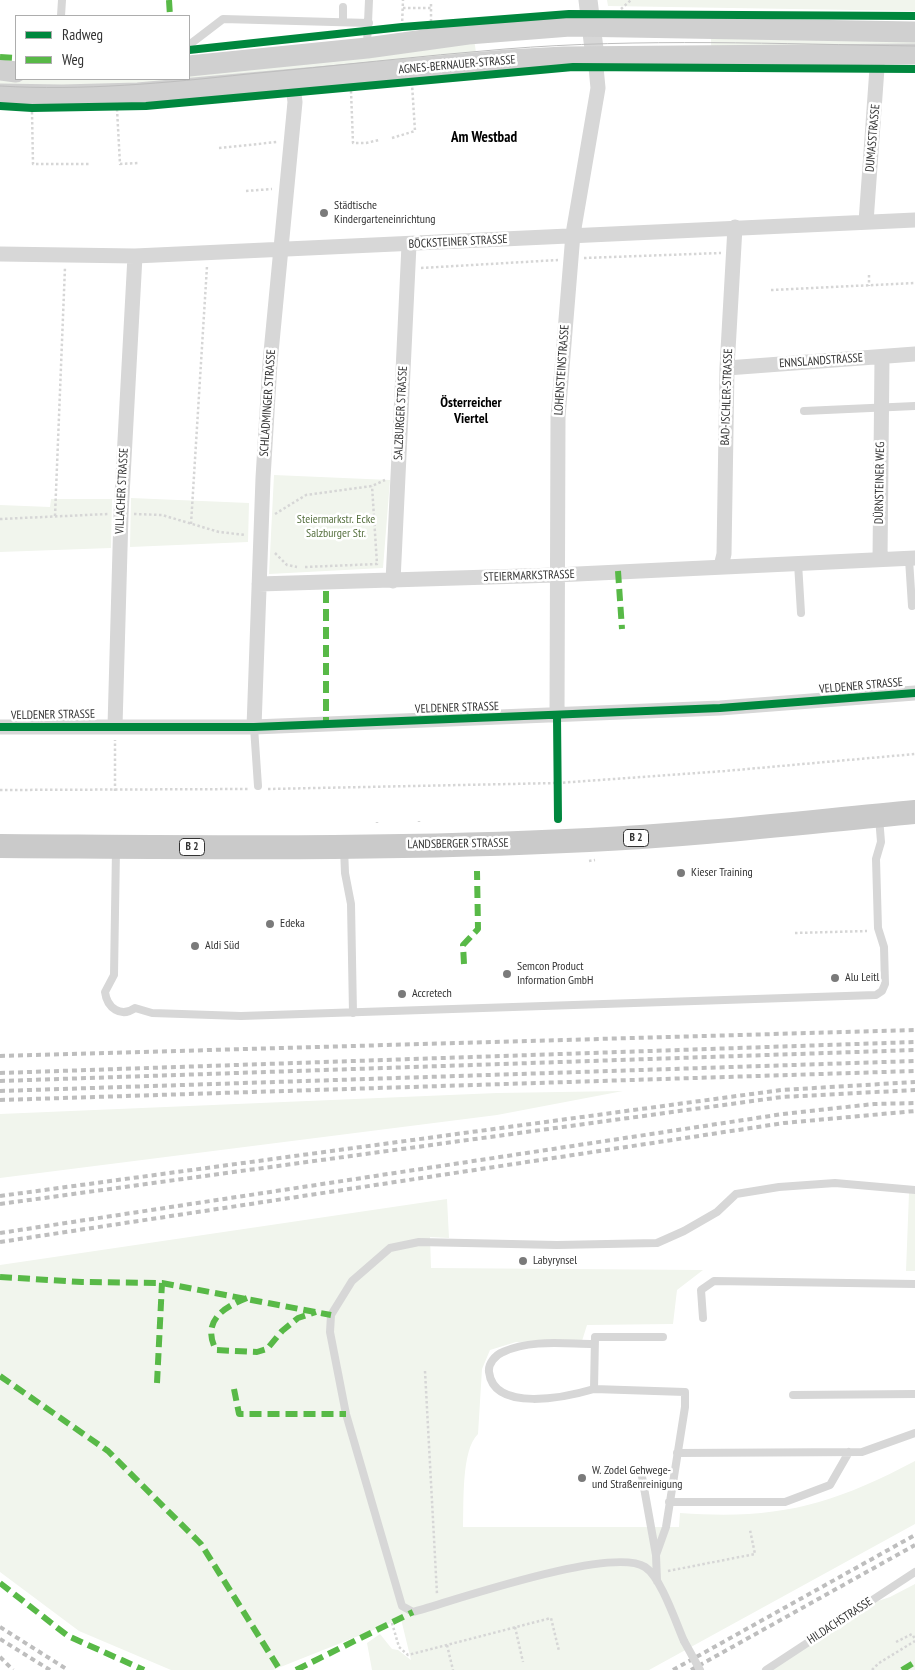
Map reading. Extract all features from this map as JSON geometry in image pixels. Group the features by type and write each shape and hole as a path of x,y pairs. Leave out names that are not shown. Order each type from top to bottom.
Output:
{"main road":[{"path":"190,66 367,48 468,34 591,26 915,32"},
{"name":"AGNES-BERNAUER-STRASSE","path":"0,94 138,93 508,60 595,57 915,54"},
{"path":"0,70 15,72"},
{"name":"LANDSBERGER STRASSE","path":"0,846 511,844 633,838 915,812"}],"street":[{"name":"LOHENSTEINSTRASSE","path":"557,716 558,421 573,234 598,88 588,0"},
{"name":"DUMASSTRASSE","path":"866,222 878,54"},
{"name":"SCHLADMINGER STRASSE","path":"254,727 263,478 279,248 295,102 292,79"},
{"name":"BÖCKSTEINER STRASSE","path":"0,254 135,256 279,248 409,245 573,234 915,220"},
{"name":"BAD-ISCHLER-STRASSE","path":"722,566 724,554 727,368 735,228"},
{"name":"SALZBURGER STRASSE","path":"393,581 409,245"},
{"name":"VILLACHER STRASSE","path":"115,726 120,514 135,256"},
{"name":"ENNSLANDSTRASSE","path":"727,368 882,358 915,354"},
{"name":"DÜRNSTEINER WEG","path":"880,559 882,358"},
{"name":"STEIERMARKSTRASSE","path":"259,584 556,575 912,558"},
{"name":"VELDENER STRASSE","path":"0,727 254,727 557,716 720,708 915,693"}],"lane":[{"path":"61,15 62,0"},
{"path":"367,48 369,0"},
{"path":"343,7 343,22"},
{"path":"190,44 223,19 369,23"},
{"path":"804,411 915,406"},
{"name":"STEIERMARKSTRASSE","path":"912,558 912,606"},
{"path":"798,563 801,613"},
{"path":"254,727 258,788"},
{"path":"116,847 114,975 105,992 109,1003 117,1011 128,1012 135,1008 152,1012 203,1013 221,1017 876,995 882,991 885,984 884,947 879,931 876,859 881,842 879,815"},
{"path":"344,846 345,873 351,904 353,1013"},
{"path":"700,1670 684,1641 657,1582 646,1568 635,1564 601,1563 578,1565 413,1612 402,1606 346,1414 330,1332 331,1315 352,1281 390,1248 419,1242 557,1245 656,1243 684,1231 717,1212 736,1194 779,1187 835,1184 915,1190"},
{"path":"703,1318 701,1290 714,1281 915,1284"},
{"path":"594,1389 595,1337 663,1337"},
{"path":"594,1344 538,1344 502,1352 491,1362 488,1371 493,1386 506,1396 553,1398 594,1389 685,1392 685,1407 666,1526 656,1555"},
{"path":"793,1395 915,1394"},
{"path":"677,1453 862,1452 915,1433"},
{"path":"669,1502 785,1502 830,1485 850,1452"},
{"path":"641,1471 656,1555 657,1582"},
{"name":"HILDACHSTRASSE","path":"766,1670 915,1572"}],"path":[{"path":"402,27 403,0"},
{"path":"616,13 631,0"},
{"path":"431,4 431,24"},
{"path":"403,8 431,8"},
{"path":"392,138 414,131 411,81"},
{"path":"351,86 354,143 366,144 379,140"},
{"path":"116,106 120,164 139,163"},
{"path":"32,108 33,164 91,164"},
{"path":"219,148 284,141"},
{"path":"246,191 279,188"},
{"path":"191,524 208,252"},
{"path":"582,259 728,252"},
{"path":"55,516 65,256"},
{"path":"416,268 560,260"},
{"path":"869,275 870,286"},
{"path":"771,290 915,283"},
{"path":"268,520 306,494 372,486 389,478"},
{"path":"274,551 287,565 296,567 377,564 372,486"},
{"path":"0,518 114,514"},
{"path":"128,514 162,515 218,532 253,536"},
{"path":"115,726 115,791"},
{"path":"268,789 534,782 726,771 915,754"},
{"path":"0,790 115,791 258,788"},
{"path":"588,861 595,860"},
{"path":"795,933 879,931"},
{"path":"425,1371 437,1606"},
{"path":"657,1573 755,1554 750,1530"},
{"path":"392,1623 399,1647 408,1655 551,1618 559,1651"},
{"path":"515,1627 524,1662"},
{"path":"872,1670 879,1663 915,1640 912,1634 896,1642"},
{"path":"447,1645 453,1670"}],"green space":[{"path":"607,0 915,0 915,11 608,6"},
{"path":"711,34 915,37 915,50 711,51"},
{"path":"474,38 476,53 172,86 0,89 0,75 15,80 190,80 190,70"},
{"name":"Steiermarkstr. Ecke Salzburger Str.","path":"274,475 390,480 383,568 269,574"},
{"path":"131,498 249,503 248,542 130,547"},
{"path":"51,499 112,499 111,548 0,552 0,505 50,507"},
{"path":"623,1091 497,1115 0,1178 0,1114 497,1093"},
{"path":"909,1193 915,1194 915,1271 906,1271"},
{"path":"447,1199 449,1238 430,1237 431,1268 703,1270 677,1290 673,1324 587,1325 582,1341 516,1342 490,1350 482,1369 478,1434 469,1452 466,1464 463,1527 679,1527 680,1513 745,1514 802,1506 829,1499 856,1489 915,1461 915,1524 649,1670 372,1670 367,1643 380,1634 392,1649 398,1650 411,1660 401,1619 273,1670 171,1670 79,1631 0,1572 0,1265"},
{"path":"915,1584 915,1670 772,1670 824,1635 840,1629 872,1603 890,1597"}],"tram line":[{"path":"190,80 505,49 556,46 659,43 915,46"},
{"path":"0,86 62,88 186,80"}],"railway":[{"path":"0,1056 915,1030"},
{"path":"0,1073 915,1042"},
{"path":"0,1081 915,1050"},
{"path":"0,1091 915,1061"},
{"path":"0,1100 915,1071"},
{"path":"0,1196 781,1090 915,1082"},
{"path":"0,1204 782,1097 915,1090"},
{"path":"0,1233 783,1114 874,1104 915,1103"},
{"path":"0,1242 784,1123 915,1111"},
{"path":"673,1670 915,1535"},
{"path":"691,1670 915,1545"},
{"path":"0,1627 68,1670"},
{"path":"0,1639 50,1670"},
{"path":"0,1657 13,1670"}],"marked path":[{"path":"169,0 170,15"},
{"path":"0,57 15,58"},
{"path":"618,571 622,629"},
{"path":"326,591 326,724"},
{"path":"464,964 463,945 478,929 477,871"},
{"path":"0,1277 82,1282 162,1283 331,1315"},
{"path":"157,1383 162,1283"},
{"path":"247,1298 230,1306 217,1316 211,1331 216,1350 257,1352 267,1349 282,1331 298,1318 316,1312"},
{"path":"0,1376 108,1451 201,1544 280,1670"},
{"path":"234,1389 239,1414 346,1414"},
{"path":"0,1583 68,1636 144,1670"},
{"path":"296,1670 413,1612"},
{"path":"902,1670 915,1662"}],"cycle path":[{"path":"190,50 402,27 569,14 915,16"},
{"path":"0,106 32,108 146,106 573,67 915,69"},
{"path":"0,727 254,727 720,708 915,693"},
{"path":"557,716 558,819"}],"place":[{"name":"Städtische Kindergarteneinrichtung","path":"324,213"},
{"name":"Kieser Training","path":"681,873"},
{"name":"Edeka","path":"270,924"},
{"name":"Aldi Süd","path":"195,946"},
{"name":"Semcon Product Information GmbH","path":"507,974"},
{"name":"Alu Leitl","path":"835,978"},
{"name":"Accretech","path":"402,994"},
{"name":"Labyrynsel","path":"523,1261"},
{"name":"W. Zodel Gehwege- und Straßenreinigung","path":"582,1478"}],"district":[{"name":"Am Westbad","path":"484,138"},
{"name":"Österreicher Viertel","path":"471,412"}]}
